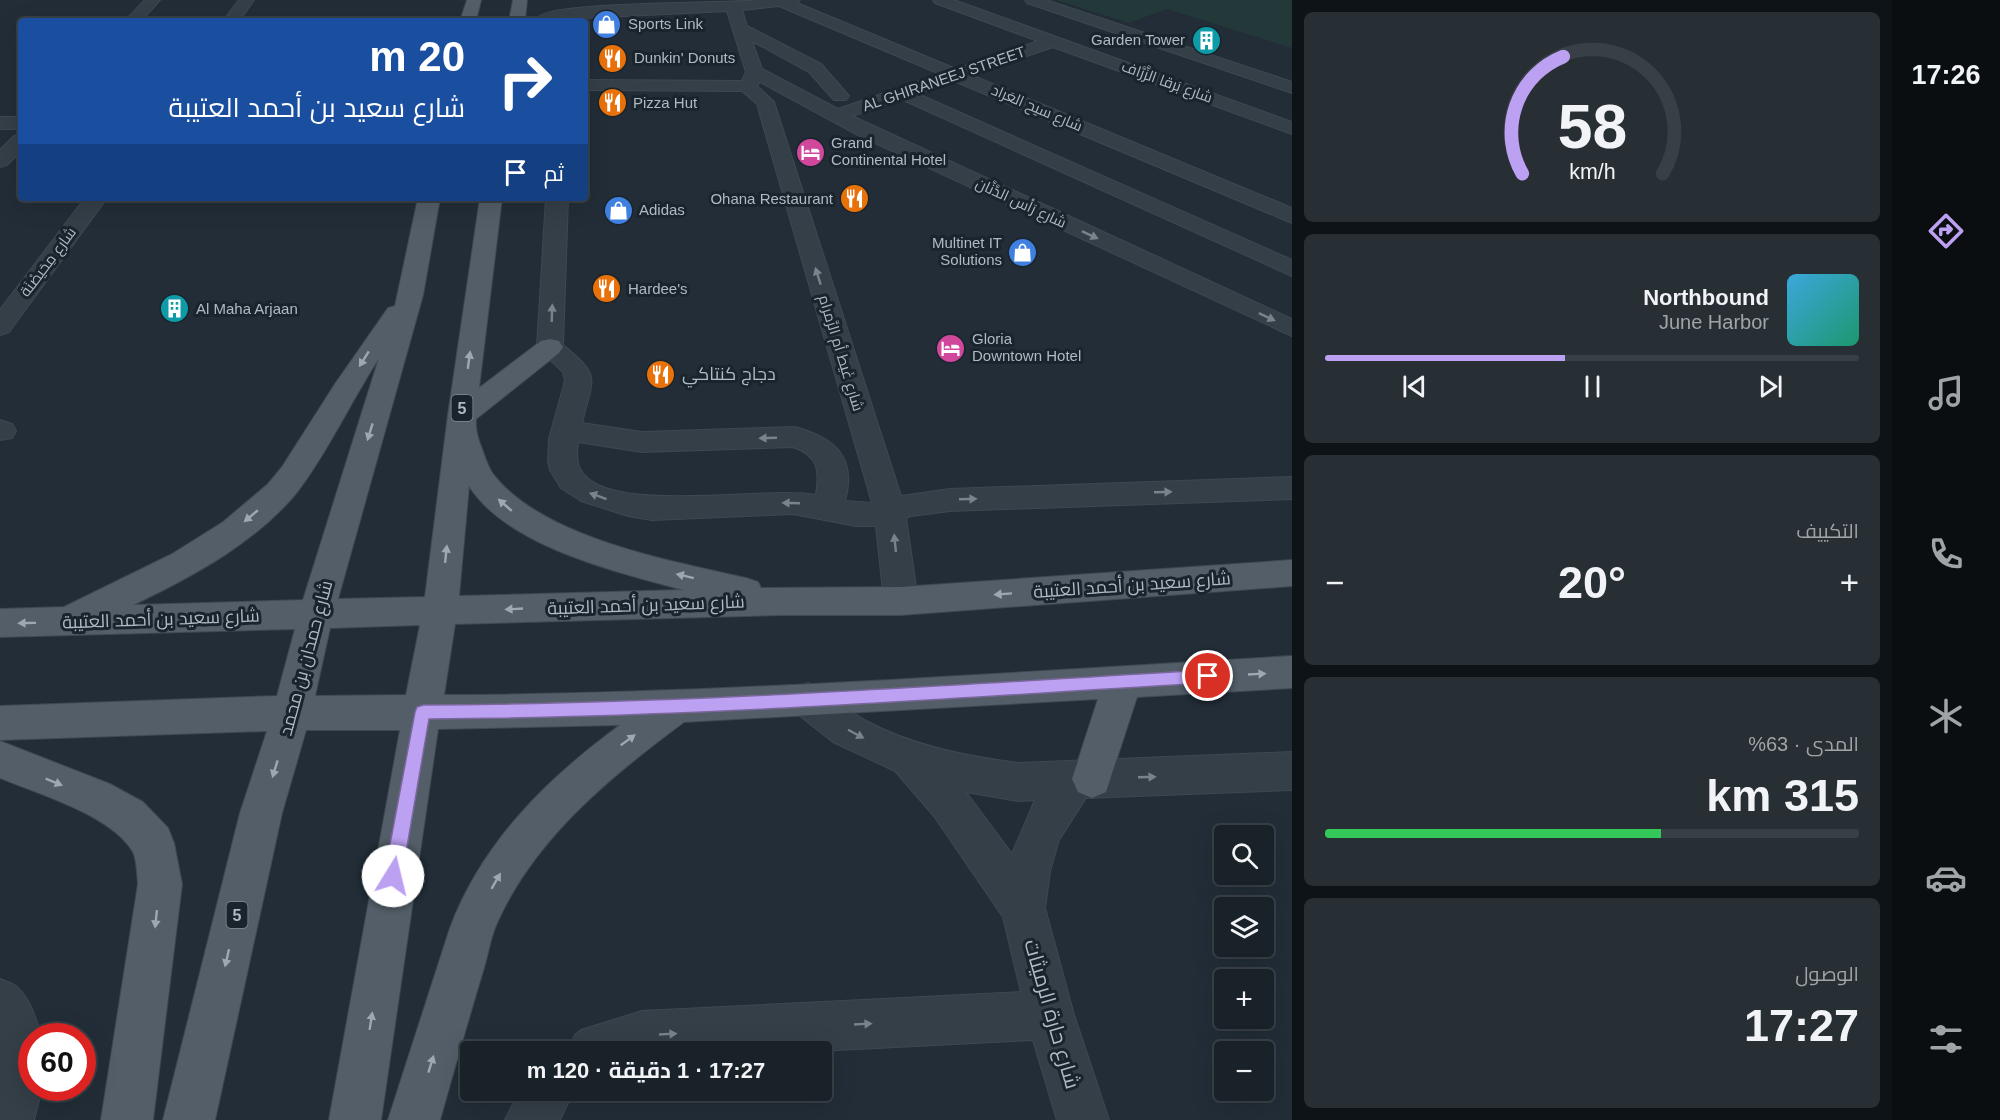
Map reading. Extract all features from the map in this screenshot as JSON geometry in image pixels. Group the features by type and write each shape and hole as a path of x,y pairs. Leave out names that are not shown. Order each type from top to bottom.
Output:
{"main road":[{"path":"469,18 474,0"},
{"path":"517,18 520,0"},
{"name":"شارع حمدان بن محمد","path":"189,1120 261,813 292,712 316,615 411,295 428,201"},
{"name":"5","path":"355,1120 405,807 440,612 461,420 491,201"},
{"path":"62,622 139,588 212,546 280,491 303,459 372,348 411,295"},
{"path":"550,347 461,420 471,463 483,484 507,508 534,525 587,547 653,568 783,601"},
{"name":"شارع سعيد بن أحمد العتيبة","path":"0,623 783,601 901,602 1292,573"},
{"path":"0,723 292,712 513,712 808,700 1292,672"},
{"path":"1084,780 1123,681"},
{"path":"414,1120 480,909 512,854 549,811 584,776 617,748 678,705"},
{"path":"0,759 96,798 128,816 153,843 160,884 127,1120"}],"street":[{"path":"136,18 153,0"},
{"path":"233,18 247,0"},
{"name":"شارع بَرقا الزَّرَّاف","path":"940,0 1292,128"},
{"path":"1032,0 1292,88"},
{"path":"545,18 557,10 562,1 599,11"},
{"path":"550,18 599,11 755,6 787,1"},
{"name":"شارع سيح العَراد","path":"787,1 1292,216"},
{"name":"شارع غَيط أم الرَّمرام","path":"733,6 750,79 766,108 890,512 901,602"},
{"path":"755,6 760,18 765,20"},
{"path":"739,28 815,68 838,106"},
{"name":"AL GHIRANEEJ STREET","path":"838,106 902,93 1054,41"},
{"path":"879,60 917,68"},
{"path":"588,85 750,79"},
{"name":"شارع رَأس الدَّنَّان","path":"750,79 806,101 838,106 1292,328"},
{"path":"902,93 1292,269"},
{"path":"766,108 806,101"},
{"path":"0,123 18,123"},
{"path":"0,161 18,143"},
{"name":"شارع مِحَيصْنَة","path":"2,321 94,201"},
{"path":"557,201 550,347 576,369 579,381 561,454 564,469 573,483 589,493 622,504 673,511 795,503 864,515 890,512 925,502 950,500 1292,488"},
{"path":"566,430 642,441 795,437 806,440 817,445 829,456 835,484 827,508"},
{"path":"808,700 850,732 909,758 975,777 1018,782 1292,771"},
{"name":"شارع حارة الرميثات","path":"909,758 948,802 1023,908 1050,1016 1083,1120"},
{"name":"شارع حارة الرميثات","path":"1023,908 1028,869 1038,834 1055,804 1084,780"},
{"path":"3,1016 20,1047 17,1091 8,1120"},
{"path":"620,1041 642,1035 1050,1016"},
{"path":"531,1120 542,1101"}],"green space":[{"path":"1056,0 1292,0 1292,48 1167,9 1129,23"}],"place":[{"name":"Sports Link","path":"607,24"},
{"name":"Garden Tower","path":"1206,40"},
{"name":"Dunkin' Donuts","path":"613,58"},
{"name":"Pizza Hut","path":"612,103"},
{"name":"Grand Continental Hotel","path":"810,152"},
{"name":"Ohana Restaurant","path":"854,199"},
{"name":"Adidas","path":"618,210"},
{"name":"Multinet IT Solutions","path":"1023,252"},
{"name":"Hardee's","path":"607,289"},
{"name":"Al Maha Arjaan","path":"175,309"},
{"name":"Gloria Downtown Hotel","path":"951,348"},
{"name":"دجاج كنتاكي","path":"661,374"}],"route":[{"path":"393,876 423,712 513,712 808,700 1208,676"}]}
